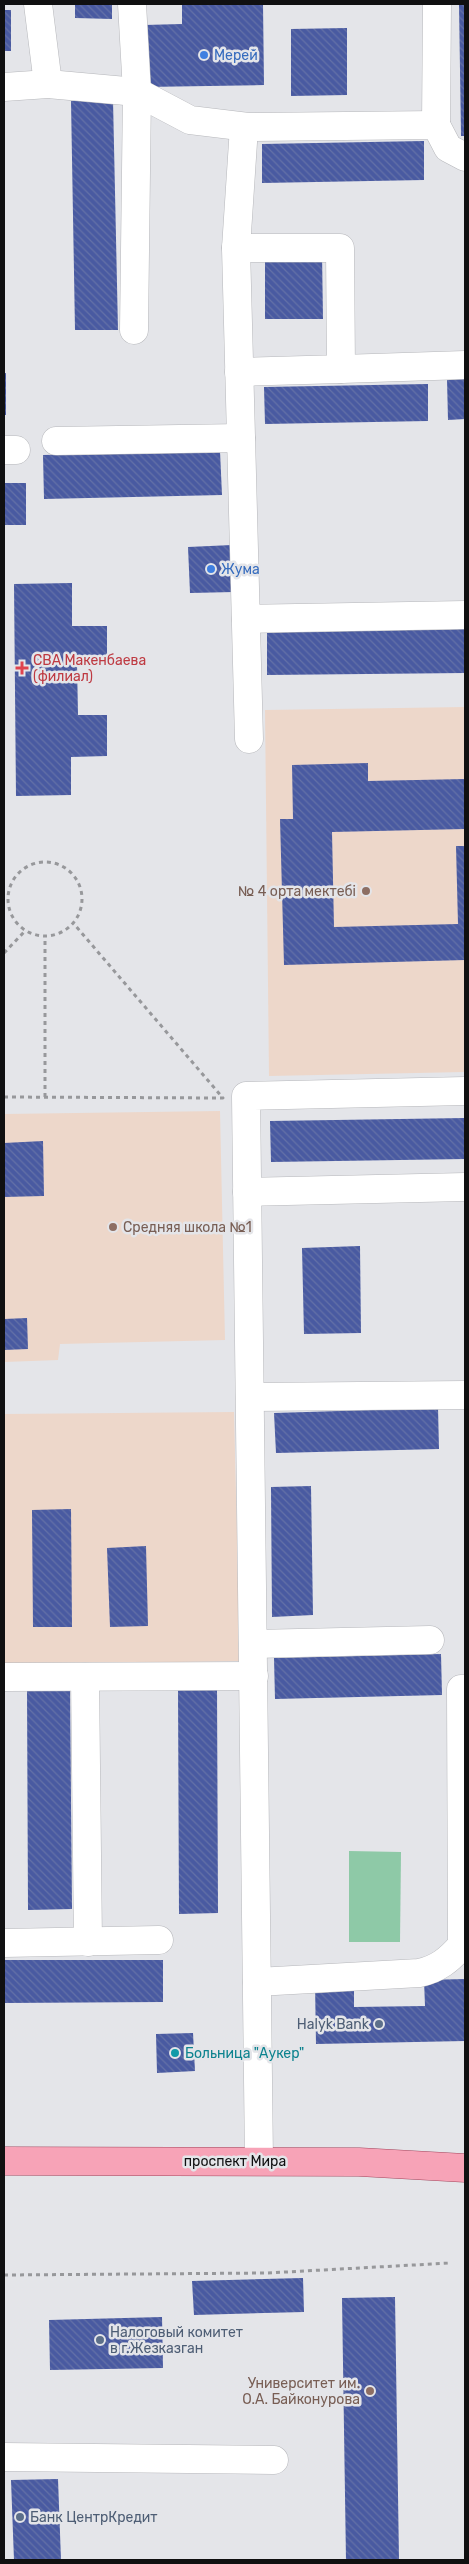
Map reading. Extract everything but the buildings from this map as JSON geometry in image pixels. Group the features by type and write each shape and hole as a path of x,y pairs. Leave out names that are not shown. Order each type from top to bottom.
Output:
{"main road":[{"name":"проспект Мира","path":"4,2160 259,2160 359,2162 465,2168"}],"street":[{"path":"38,4 48,84"},
{"path":"132,4 137,92 134,330"},
{"path":"437,4 436,125 448,148 465,157"},
{"path":"4,87 48,84 137,92 190,120 244,126 436,125"},
{"path":"244,126 236,248 249,739"},
{"path":"236,248 340,248 341,369"},
{"path":"239,372 465,365"},
{"path":"56,441 241,438"},
{"path":"246,619 465,615"},
{"path":"259,2160 246,1096 465,1091"},
{"path":"247,1192 465,1187"},
{"path":"250,1398 465,1395"},
{"path":"253,1644 430,1640"},
{"path":"4,1677 254,1676"},
{"path":"85,1677 88,1942"},
{"path":"257,1982 432,1971 443,1965 462,1945 461,1689 465,1689"},
{"path":"4,1943 159,1940"},
{"path":"4,2457 274,2460"}],"path":[{"path":"40,862 59,865 75,876 81,887 83,900 80,913 74,924 66,931 45,937 25,931 13,916 8,898 11,885 18,874 28,866 40,862"},
{"path":"4,1097 223,1098 74,924"},
{"path":"4,953 25,931"},
{"path":"45,937 45,1097"},
{"path":"4,2275 268,2273 450,2262"}],"shaded area":[{"name":"№ 4 орта мектебі","path":"465,707 465,1072 269,1076 265,710"},
{"name":"Средняя школа №1","path":"220,1111 225,1340 60,1344 58,1360 4,1362 4,1114"},
{"path":"234,1412 240,1661 4,1665 4,1414"}],"green space":[{"path":"349,1851 401,1852 400,1942 349,1942"}],"place":[{"name":"Мерей","path":"204,55"},
{"name":"Жума","path":"211,569"},
{"name":"СВА Макенбаева (филиал)","path":"22,668"},
{"name":"№ 4 орта мектебі","path":"366,891"},
{"name":"Средняя школа №1","path":"113,1227"},
{"name":"Halyk Bank","path":"379,2024"},
{"name":"Больница \"Аукер\"","path":"175,2053"},
{"name":"Налоговый комитет в г.Жезказган","path":"100,2340"},
{"name":"Университет им. О.А. Байконурова","path":"370,2391"},
{"name":"Банк ЦентрКредит","path":"20,2517"}]}
